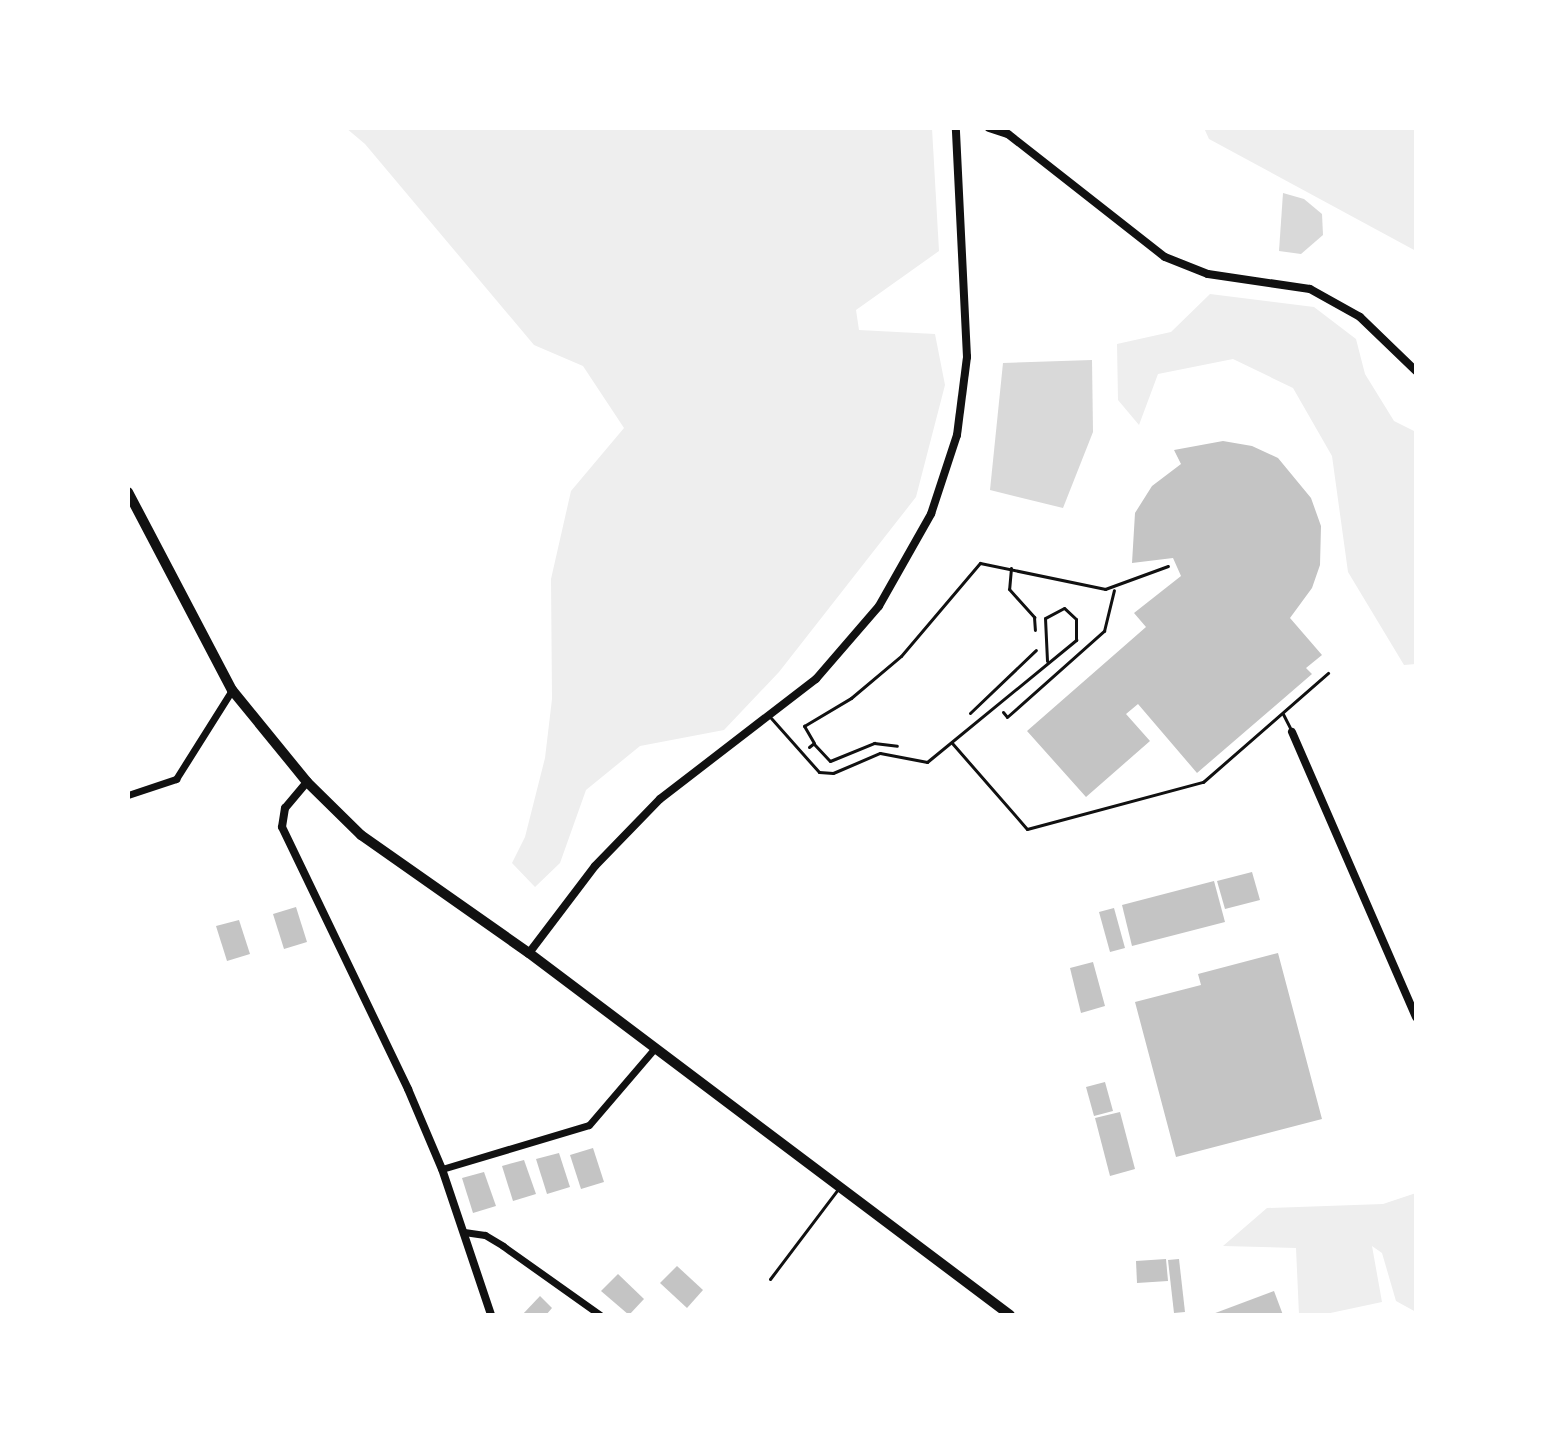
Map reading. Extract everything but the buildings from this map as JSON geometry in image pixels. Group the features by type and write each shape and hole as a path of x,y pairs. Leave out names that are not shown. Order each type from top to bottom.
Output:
{"main road":[{"path":"128,492 232,690 307,782 361,835 529,953 1010,1315"}],"street":[{"path":"529,953 595,866 660,799 771,718 816,679 879,606 931,514 957,435 967,357 967,283 956,128"},
{"path":"989,128 1008,134 1165,257 1208,274 1310,289 1360,317 1416,371"},
{"path":"128,795 176,779 232,690"},
{"path":"1292,732 1416,1017"},
{"path":"307,782 285,808 282,827 442,1169 491,1315"},
{"path":"442,1169 589,1125 655,1048"},
{"path":"464,1232 485,1235 600,1315"}],"lane":[{"path":"771,718 815,770 833,773 880,753 927,762 1079,635 1076,619 1064,608 1045,618 1047,661"},
{"path":"952,743 1027,829 1203,782 1328,673"},
{"path":"1283,713 1292,732"},
{"path":"770,1279 839,1187"}],"path":[{"path":"902,747 874,743 830,761 804,726 854,696 901,656 977,565 1011,568 1105,589 1168,566"},
{"path":"1011,568 1008,588 1034,617 1035,634"},
{"path":"959,723 1034,657 1037,647"},
{"path":"800,755 814,743"}],"shaded area":[{"path":"346,128 932,128 939,251 856,310 859,330 935,334 945,385 916,497 779,672 724,730 640,746 586,790 560,863 535,887 512,863 525,837 545,758 552,699 551,579 571,491 624,428 583,366 534,345 365,144"},
{"path":"1204,128 1416,128 1416,251 1209,139"},
{"path":"1283,193 1304,199 1322,214 1323,235 1301,254 1279,251"},
{"path":"1210,294 1314,307 1356,339 1365,374 1394,421 1416,432 1416,664 1404,665 1348,572 1332,456 1293,388 1233,359 1158,374 1139,425 1118,400 1117,344 1171,332"},
{"path":"1092,360 1093,432 1063,508 990,490 1003,363"},
{"path":"1416,1193 1416,1312 1396,1301 1382,1253 1372,1246 1382,1302 1321,1315 1299,1315 1296,1248 1223,1246 1267,1208 1383,1204"}]}
